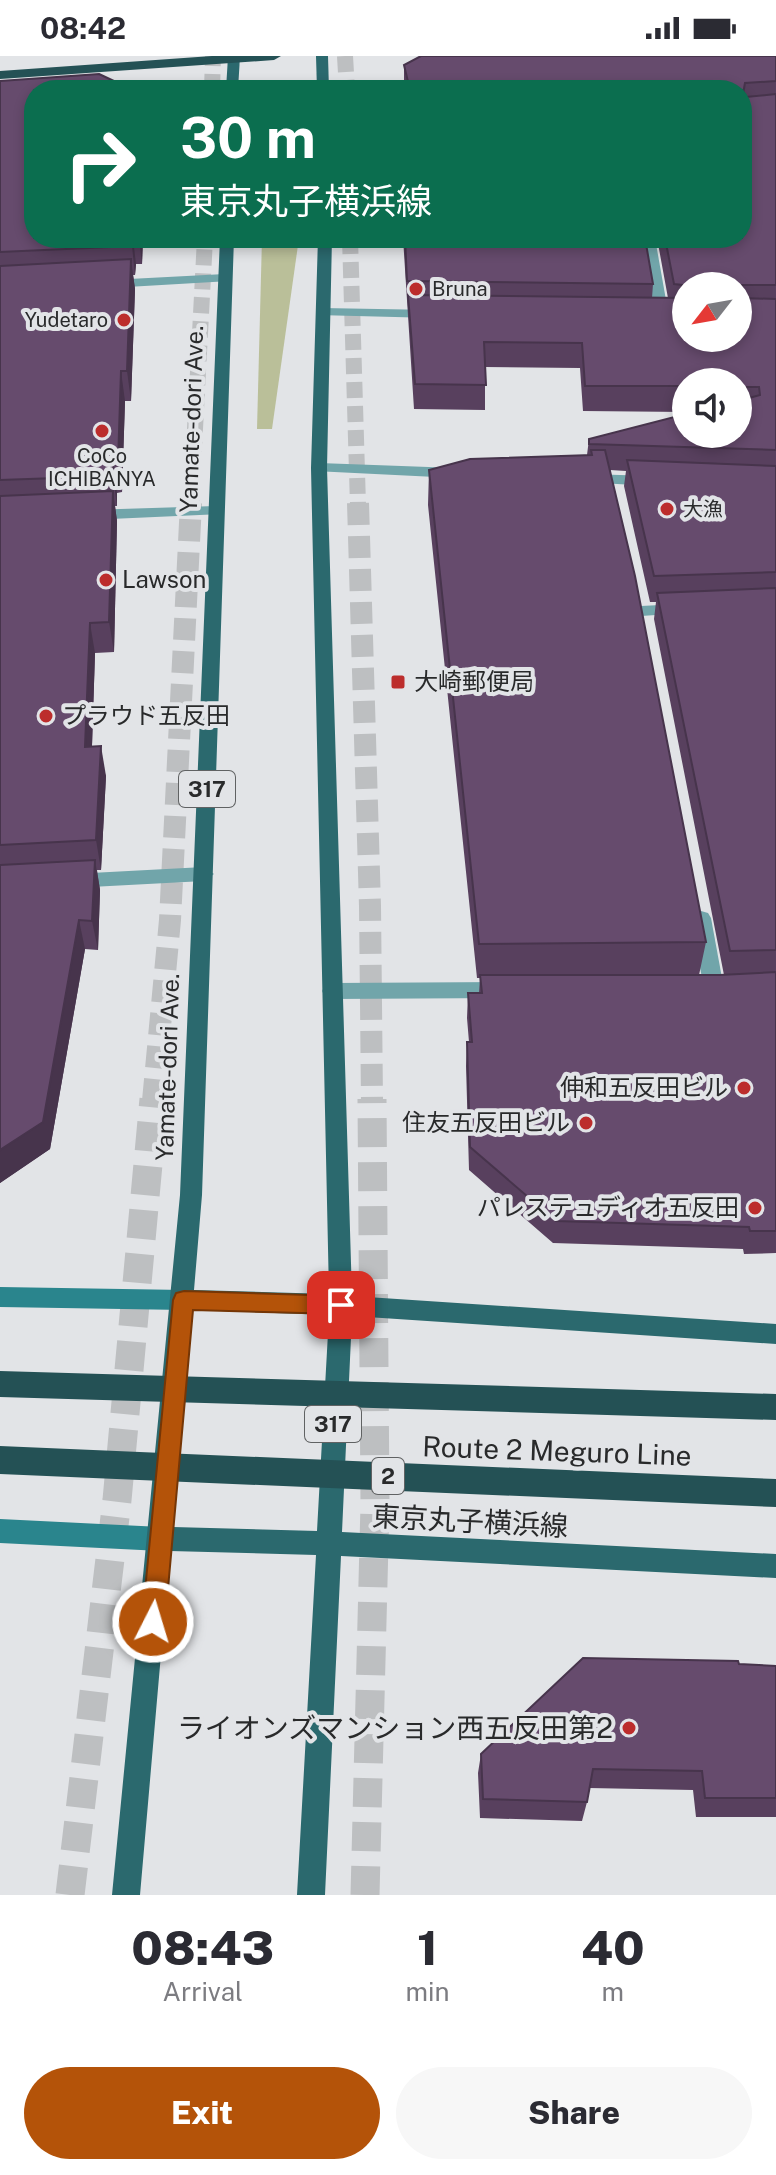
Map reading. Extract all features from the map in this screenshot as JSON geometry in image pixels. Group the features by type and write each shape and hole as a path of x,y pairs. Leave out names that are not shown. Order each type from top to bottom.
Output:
{"highway":[{"path":"0,75 274,56"},
{"name":"Route 2 Meguro Line","path":"0,1384 776,1407"},
{"name":"Route 2 Meguro Line","path":"0,1460 776,1493"}],"main road":[{"path":"322,56 323,80"},
{"path":"233,80 234,58"},
{"name":"Yamate-dori Ave.","path":"126,1895 184,1300 191,1195 226,248"},
{"name":"317","path":"311,1895 326,1543 341,1305 319,468 325,248"},
{"path":"0,1297 341,1305 776,1334"},
{"path":"0,1531 161,1539"},
{"name":"東京丸子横浜線","path":"161,1539 326,1543 776,1566"}],"street":[{"path":"650,248 660,317"},
{"path":"91,285 225,278"},
{"path":"322,312 442,314"},
{"path":"319,468 476,474"},
{"path":"566,478 613,487 671,482"},
{"path":"73,515 216,511"},
{"path":"641,611 701,608"},
{"path":"46,883 204,874"},
{"path":"697,898 714,989"},
{"path":"332,991 523,990"}],"green space":[{"path":"262,248 298,248 272,429 257,429"}],"building":[{"path":"421,56 776,56 776,81 408,80 404,65"},
{"path":"99,74 112,80 24,80 24,248 88,248 0,252 0,81"},
{"path":"776,94 776,285 752,285 752,272 672,274 667,248 752,248 752,96"},
{"path":"405,248 647,248 653,284 407,281"},
{"path":"131,259 127,371 121,371 118,463 113,463 113,476 0,480 0,266"},
{"path":"408,295 672,298 672,352 752,352 752,298 776,299 776,450 714,448 752,448 752,397 760,395 759,387 752,387 752,368 672,368 672,386 585,386 582,343 484,342 486,385 415,384"},
{"path":"672,418 672,447 589,444 589,439"},
{"path":"591,450 605,450 635,576 706,942 479,944 429,470 470,459 592,455"},
{"path":"627,460 776,466 776,572 654,576"},
{"path":"113,491 109,622 90,623 85,747 101,746 96,840 0,845 0,496"},
{"path":"776,588 776,950 730,951 657,593"},
{"path":"95,860 92,921 79,920 43,1122 0,1150 0,865"},
{"path":"776,972 776,1231 750,1231 749,1227 556,1221 470,1147 467,1042 472,1042 468,993 482,993 480,975 720,975"},
{"name":"ライオンズマンション西五反田第2","path":"583,1658 738,1661 739,1664 776,1666 776,1798 705,1798 702,1771 593,1769 587,1802 483,1799 481,1754"}],"tunnel":[{"path":"212,80 213,56"},
{"path":"345,56 346,80"},
{"path":"191,505 204,248"},
{"path":"350,248 358,505"},
{"path":"153,1101 170,920 191,503"},
{"path":"358,503 370,906 372,1101"},
{"path":"70,1895 117,1500 154,1099"},
{"path":"365,1895 375,1504 372,1099"}],"place":[{"name":"Bruna","path":"416,289"},
{"name":"Yudetaro","path":"124,320"},
{"name":"CoCo ICHIBANYA","path":"102,431"},
{"name":"大漁","path":"667,509"},
{"name":"Lawson","path":"106,580"},
{"name":"大崎郵便局","path":"398,682"},
{"name":"プラウド五反田","path":"46,716"},
{"name":"伸和五反田ビル","path":"744,1088"},
{"name":"住友五反田ビル","path":"586,1123"},
{"name":"パレステュディオ五反田","path":"755,1208"},
{"name":"ライオンズマンション西五反田第2","path":"629,1728"}],"route":[{"path":"153,1622 184,1300 341,1305"}]}
